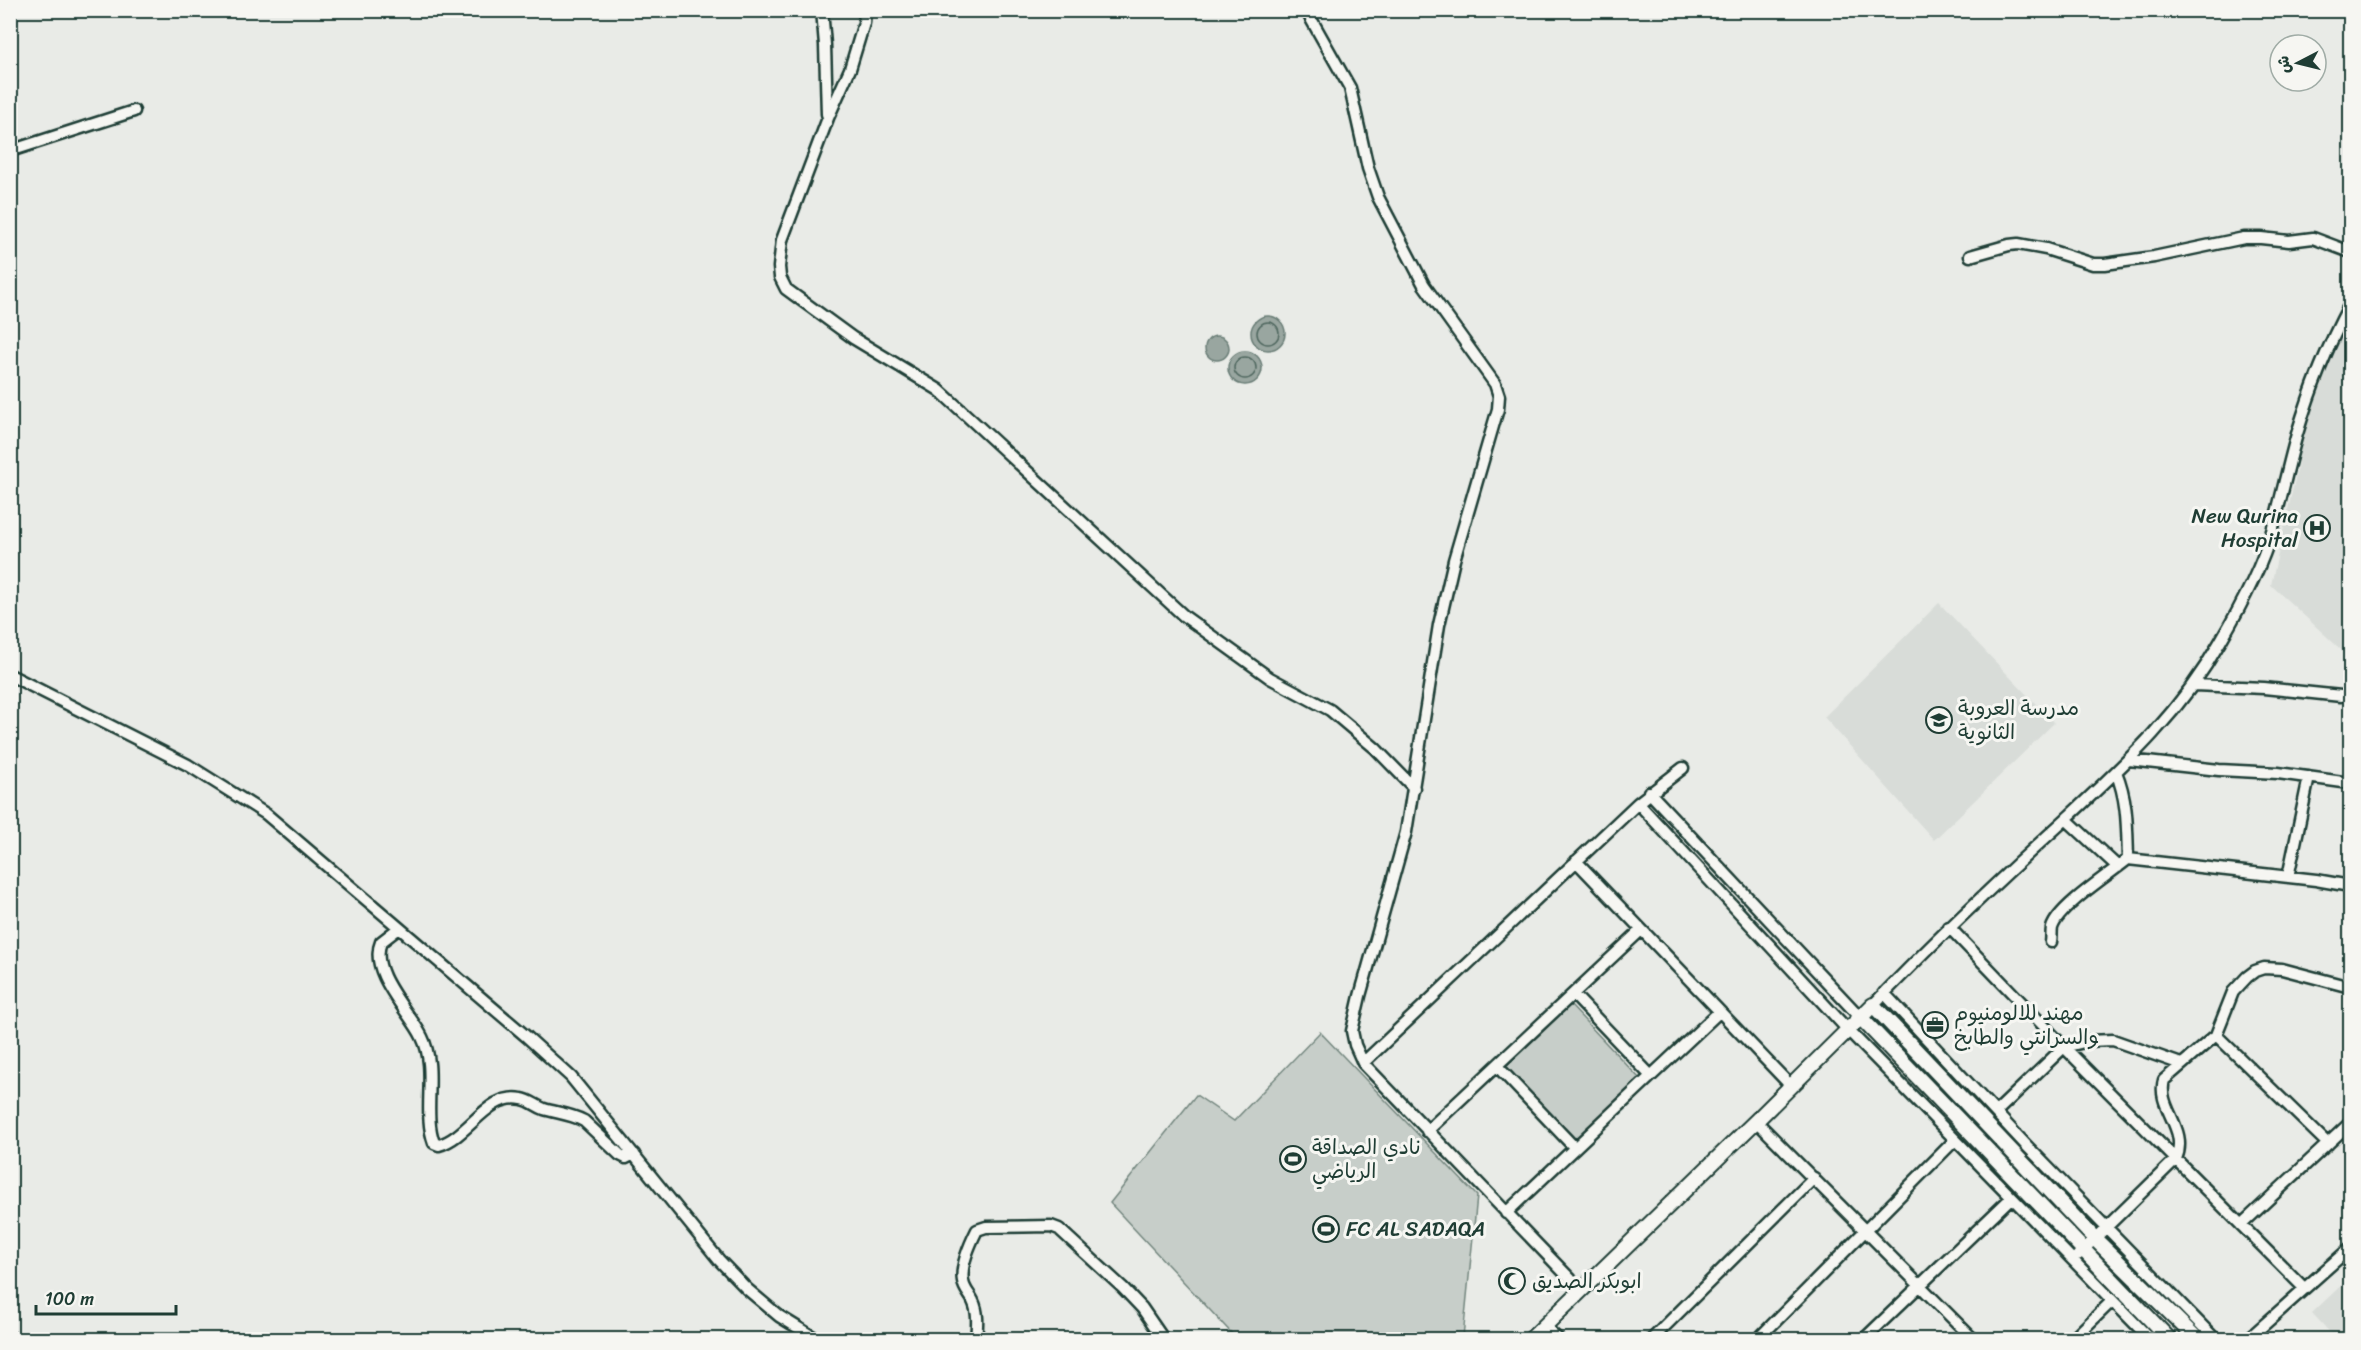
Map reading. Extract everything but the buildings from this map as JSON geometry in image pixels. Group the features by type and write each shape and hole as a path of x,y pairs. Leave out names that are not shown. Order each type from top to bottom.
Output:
{"street":[{"path":"822,10 828,118"},
{"path":"865,10 864,23 843,88 828,118 782,240 779,267 780,277 786,289 853,338 939,390 1184,616 1270,678 1330,710 1375,748 1414,788"},
{"path":"1306,10 1350,88 1368,168 1378,197 1424,285 1495,384 1499,396 1495,420 1446,592 1406,832 1360,996 1352,1031 1355,1045 1363,1063 1581,1290"},
{"path":"10,151 134,111"},
{"path":"1970,256 2009,244 2019,244 2046,249 2093,264 2105,264 2154,257 2244,238 2289,242 2313,238 2350,252"},
{"path":"1530,1340 1756,1121 1949,927 2129,760 2166,721 2194,685 2221,642 2249,587 2267,544 2298,432 2317,379 2350,304"},
{"path":"10,675 188,765 266,814 571,1077 695,1232 747,1289 779,1316 818,1340"},
{"path":"2194,685 2254,687 2341,696"},
{"path":"2129,760 2350,783"},
{"path":"1363,1063 1649,792 1683,768"},
{"path":"2116,772 2123,789 2126,807 2128,859"},
{"path":"2288,877 2309,777"},
{"path":"1649,792 1860,1017 2170,1340"},
{"path":"1638,803 1848,1030 2151,1340"},
{"path":"2066,819 2118,867"},
{"path":"2051,942 2052,928 2058,916 2128,859 2350,886"},
{"path":"1576,861 1791,1086"},
{"path":"1949,927 2064,1047 2304,1288"},
{"path":"399,928 381,942 379,958 391,989 423,1038 428,1067 434,1143 439,1145 450,1140 502,1099 511,1097 525,1099 542,1108 577,1117 620,1155 626,1158 634,1154"},
{"path":"1427,1131 1641,930"},
{"path":"2073,1260 2176,1159 2181,1143 2166,1103 2163,1085 2169,1074 2216,1035 2233,992 2247,977 2264,968 2282,969 2350,987"},
{"path":"1884,993 2106,1228 2216,1340"},
{"path":"1573,994 1652,1076"},
{"path":"1873,1005 2095,1239 2198,1340"},
{"path":"1506,1213 1719,1012"},
{"path":"2216,1035 2328,1144"},
{"path":"1996,1112 2064,1047 2088,1041 2113,1040 2181,1064"},
{"path":"1497,1066 1575,1148"},
{"path":"1756,1121 1974,1340"},
{"path":"2241,1225 2350,1123"},
{"path":"1764,1337 1864,1230 1955,1140"},
{"path":"1651,1340 1814,1178"},
{"path":"1863,1340 2011,1198"},
{"path":"976,1340 975,1308 966,1292 962,1274 963,1264 977,1230 986,1227 1051,1226 1065,1233 1123,1287 1143,1308 1164,1340"},
{"path":"2247,1340 2350,1248"},
{"path":"2072,1340 2112,1301"},
{"path":"1544,1326 1558,1340"},
{"path":"1871,1331 1880,1340"},
{"path":"10,1337 15,1340"}],"shaded area":[{"name":"New Qurina Hospital","path":"2350,317 2350,658 2271,585 2297,470 2301,439 2344,324"},
{"name":"مدرسة العروبة الثانوية","path":"1939,603 2054,723 1934,840 1824,717"},
{"path":"1570,1005 1640,1079 1574,1142 1505,1067"},
{"name":"نادي الصداقة الرياضي","path":"1320,1032 1477,1196 1463,1337 1466,1339 1237,1339 1110,1203 1196,1095 1234,1121"},
{"path":"2350,1277 2350,1339 2336,1339 2312,1313"}],"water":[{"path":"1268,316 1280,321 1285,333 1280,345 1268,350 1256,345 1251,333 1256,321"},
{"path":"1217,336 1222,337 1228,343 1228,353 1222,359 1217,360 1212,359 1206,353 1205,348 1206,343 1212,337"},
{"path":"1245,351 1257,356 1262,368 1257,380 1245,385 1233,380 1228,368 1233,356"}],"place":[{"name":"New Qurina Hospital","path":"2317,528"},
{"name":"مدرسة العروبة الثانوية","path":"1939,720"},
{"name":"مهند للالومنيوم والسرانتي والطابخ","path":"1935,1025"},
{"name":"نادي الصداقة الرياضي","path":"1293,1159"},
{"name":"FC AL SADAQA","path":"1326,1229"},
{"name":"ابوبكر الصديق","path":"1512,1281"}]}
